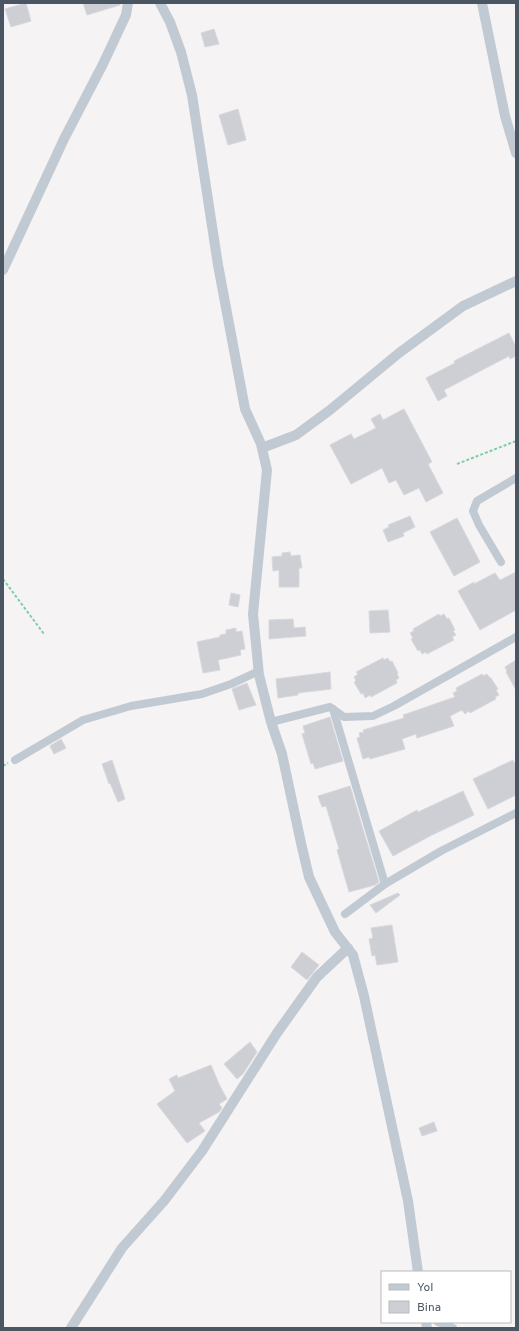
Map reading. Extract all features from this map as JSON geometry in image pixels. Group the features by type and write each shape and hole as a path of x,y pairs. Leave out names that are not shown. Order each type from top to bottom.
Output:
{"street":[{"path":"3,270 64,139 103,64 126,15 128,3"},
{"path":"160,3 170,22 181,52 192,95 217,258 245,409 262,448 267,470 254,614 259,671 271,722 282,754 301,843 310,877 335,932 353,955 364,996 408,1201 418,1271"},
{"path":"482,3 505,116 516,153"},
{"path":"262,448 296,435 330,410 399,353 463,306 516,281"},
{"path":"501,562 473,512 477,501 516,478"},
{"path":"271,722 330,707 344,717 373,716 394,706 516,637"},
{"path":"15,760 83,720 131,706 202,694 231,684 259,671"},
{"path":"333,709 385,884"},
{"path":"345,914 385,884 441,851 516,813"},
{"path":"71,1328 122,1248 164,1202 202,1151 277,1033 317,977 348,948"},
{"path":"440,1323 453,1328"}],"path":[{"path":"457,464 516,441"},
{"path":"3,579 44,634"}],"building":[{"path":"26,3 31,21 11,27 5,9"},
{"path":"83,3 120,3 120,5 87,15"},
{"path":"214,29 219,44 205,47 201,33"},
{"path":"238,109 246,140 228,145 219,115"},
{"path":"509,333 516,347 516,356 510,359 509,356 444,390 447,396 438,401 426,378 455,363 454,361"},
{"path":"404,409 432,462 428,464 443,493 426,502 419,488 404,495 396,480 389,483 382,468 351,484 330,445 351,434 354,439 376,428 371,419 380,414 383,420"},
{"path":"410,516 415,527 403,533 404,536 388,542 383,530 389,527 388,525"},
{"path":"457,518 480,562 454,576 430,532"},
{"path":"290,552 291,556 300,555 302,568 299,568 299,587 279,587 279,570 273,571 272,557 282,556 282,553"},
{"path":"516,572 516,610 480,630 458,591 495,573 500,580"},
{"path":"231,593 240,595 238,607 229,605"},
{"path":"388,610 390,632 370,633 369,611"},
{"path":"439,614 440,616 444,614 447,619 449,618 455,630 453,631 456,635 452,637 454,640 427,654 426,652 422,654 420,650 418,651 411,639 413,638 410,633 414,631 413,629"},
{"path":"293,619 294,628 305,627 306,636 269,639 269,620"},
{"path":"236,628 236,632 242,631 245,649 240,650 241,655 218,660 220,670 203,673 197,642 220,637 220,635 226,634 226,630"},
{"path":"383,658 384,660 388,658 390,662 392,661 398,673 399,678 396,680 397,683 371,697 370,695 365,698 354,682 356,681 354,677 358,674 356,672"},
{"path":"516,660 516,690 506,672 505,667"},
{"path":"330,672 331,689 298,693 298,695 278,698 276,679"},
{"path":"482,674 483,676 487,674 498,689 496,690 499,695 495,697 496,699 470,713 469,711 465,714 462,710 450,716 454,726 417,738 416,734 402,739 405,749 370,759 369,757 363,759 357,738 360,737 359,733 364,732 363,730 404,718 403,715 455,697 453,693 457,691 456,688"},
{"path":"247,683 256,705 239,710 232,689"},
{"path":"330,717 343,761 315,769 313,763 311,764 302,734 305,733 303,726"},
{"path":"61,739 66,748 54,754 50,746"},
{"path":"112,760 125,799 118,802 110,783 109,784 102,764"},
{"path":"513,760 516,766 516,795 488,809 473,779"},
{"path":"350,786 379,882 375,885 349,892 337,850 339,849 326,806 322,807 318,796"},
{"path":"463,791 474,815 393,856 379,831 417,810 418,812"},
{"path":"398,893 400,895 376,913 370,905"},
{"path":"392,925 398,962 377,965 375,955 372,956 369,939 373,938 371,928"},
{"path":"302,952 319,965 307,980 291,967"},
{"path":"250,1042 257,1052 243,1074 237,1079 224,1064"},
{"path":"211,1065 227,1099 219,1104 222,1108 219,1112 199,1123 205,1131 187,1143 157,1104 175,1091 169,1079 177,1075 178,1078"},
{"path":"434,1122 437,1131 422,1136 419,1128"}]}
